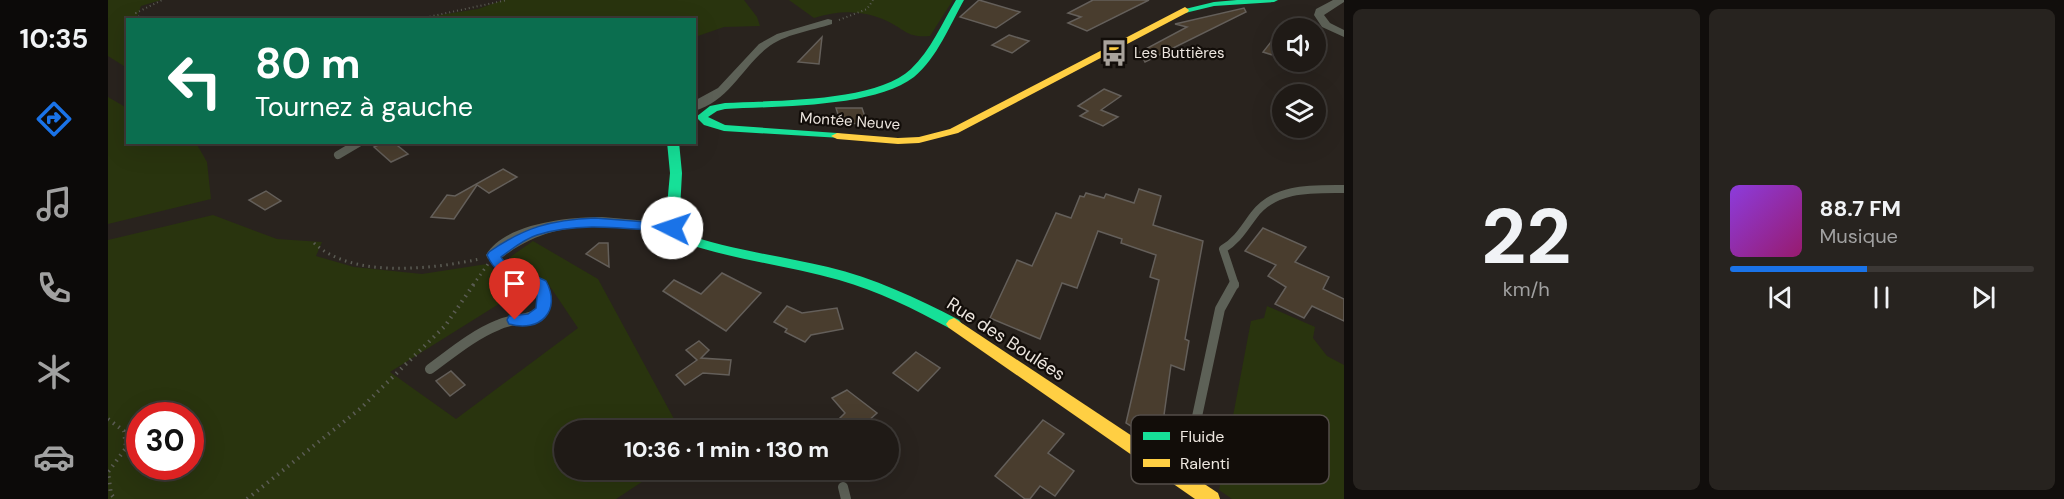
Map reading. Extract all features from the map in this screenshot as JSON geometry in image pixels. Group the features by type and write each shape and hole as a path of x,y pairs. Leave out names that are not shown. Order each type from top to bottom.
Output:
{"street":[{"name":"Montée Neuve","path":"960,0 912,74 891,86 853,94 698,110 701,117 705,122 724,128 898,141 938,137 954,131 1180,11 1214,4 1275,0"},
{"path":"1341,0 1320,10 1320,15 1326,25 1344,34"},
{"path":"698,110 722,91 763,46 781,36 828,22"},
{"path":"494,255 533,231 572,223 595,222 672,228 676,173 673,144"},
{"name":"Rue des Boulées","path":"672,228 675,234 711,248 855,279 937,315 955,324 1131,448"},
{"name":"Rue des Boulées","path":"1182,484 1199,496"}],"lane":[{"path":"338,155 357,144"},
{"path":"1197,415 1220,309 1235,286 1223,249 1236,243 1257,210 1271,198 1315,189 1344,189"},
{"path":"430,369 473,338 501,323 528,320 536,317 543,310 545,296 541,285 527,277 508,272 498,265 494,255"}],"path":[{"path":"140,18 136,13 162,0"},
{"path":"423,18 507,0"},
{"path":"828,22 853,16 867,9 873,0"},
{"path":"314,243 317,250 333,257 358,264 404,269 467,262 494,255"},
{"path":"247,499 361,408 445,327 494,255"},
{"path":"108,419 124,431 126,448 108,472 111,494 115,499"}],"green space":[{"path":"108,0 161,0 141,6 136,18 126,18 126,67 108,56"},
{"path":"503,0 744,0 757,17 760,26 724,27 696,37 696,18 420,18 478,9"},
{"path":"789,0 953,0 930,36 922,36 911,35 878,17 860,13 842,13 814,18"},
{"path":"108,97 126,107 126,144 197,144 207,162 211,199 108,224"},
{"path":"213,215 277,239 322,242 316,256 354,267 422,274 487,264 518,292 390,372 456,419 578,328 547,282 510,257 533,241 598,279 675,420 554,420 554,480 645,480 616,499 108,499 108,240"},
{"path":"1267,306 1315,327 1313,338 1327,356 1344,365 1344,499 1232,499 1219,490 1220,484 1329,484 1329,415 1233,415 1251,321 1264,318"}],"building":[{"path":"979,0 1020,12 996,28 960,17"},
{"path":"1093,0 1149,0 1087,31 1068,23 1081,17 1068,13"},
{"path":"1244,8 1246,12 1145,62 1140,52 1187,27 1175,24"},
{"path":"1009,35 1029,41 1012,53 992,45"},
{"path":"822,37 819,64 798,62"},
{"path":"1272,41 1272,55 1263,52"},
{"path":"1104,89 1121,96 1101,110 1118,117 1103,126 1080,116 1088,111 1078,106"},
{"path":"836,108 862,108 867,123 841,124"},
{"path":"381,144 396,144 408,154 391,162 374,147"},
{"path":"503,169 517,177 489,193 477,185 454,219 431,217 447,195 455,196"},
{"path":"1139,189 1161,196 1153,225 1203,241 1185,339 1189,341 1184,370 1171,365 1164,415 1131,415 1131,426 1126,423 1159,280 1150,277 1156,255 1121,243 1122,239 1098,231 1077,288 1062,283 1040,339 990,318 1017,260 1032,266 1056,213 1071,218 1080,196 1084,197 1086,193 1104,198 1106,194 1134,203"},
{"path":"266,191 281,201 265,210 249,200"},
{"path":"1263,228 1306,247 1295,262 1329,277 1323,289 1344,299 1344,321 1312,306 1304,318 1275,304 1286,287 1268,276 1276,265 1245,251"},
{"path":"599,243 608,243 609,267 586,254"},
{"path":"722,273 761,293 726,331 663,291 674,280 701,294"},
{"path":"787,306 802,313 837,308 843,329 811,335 805,342 785,332 787,329 774,322"},
{"path":"699,341 709,350 701,358 731,360 729,375 703,373 685,385 676,375 697,360 686,350"},
{"path":"916,352 940,368 918,391 893,373"},
{"path":"451,371 465,385 450,396 436,381"},
{"path":"847,390 877,413 869,420 838,420 845,413 832,398"},
{"path":"1043,420 1064,434 1048,453 1074,471 1055,496 1040,486 1030,499 1025,499 995,476"}],"traffic: fast":[{"path":"837,136 724,128 708,123 701,117 714,108 725,106 847,97 893,85 909,76 924,61 960,0"},
{"path":"1185,10 1214,4 1274,0"},
{"path":"673,144 676,173 672,228 675,235 712,248 827,272 876,287 954,324"}],"traffic: slow":[{"path":"837,136 898,141 919,140 954,131 1185,10"},
{"path":"954,324 1131,445"},
{"path":"1189,484 1211,499"}],"place":[{"name":"Les Buttières","path":"1114,53"}],"route":[{"path":"515,320 528,320 536,317 543,310 545,296 541,285 527,277 508,272 498,265 494,255 515,240 533,231 572,223 595,222 672,228"}]}
